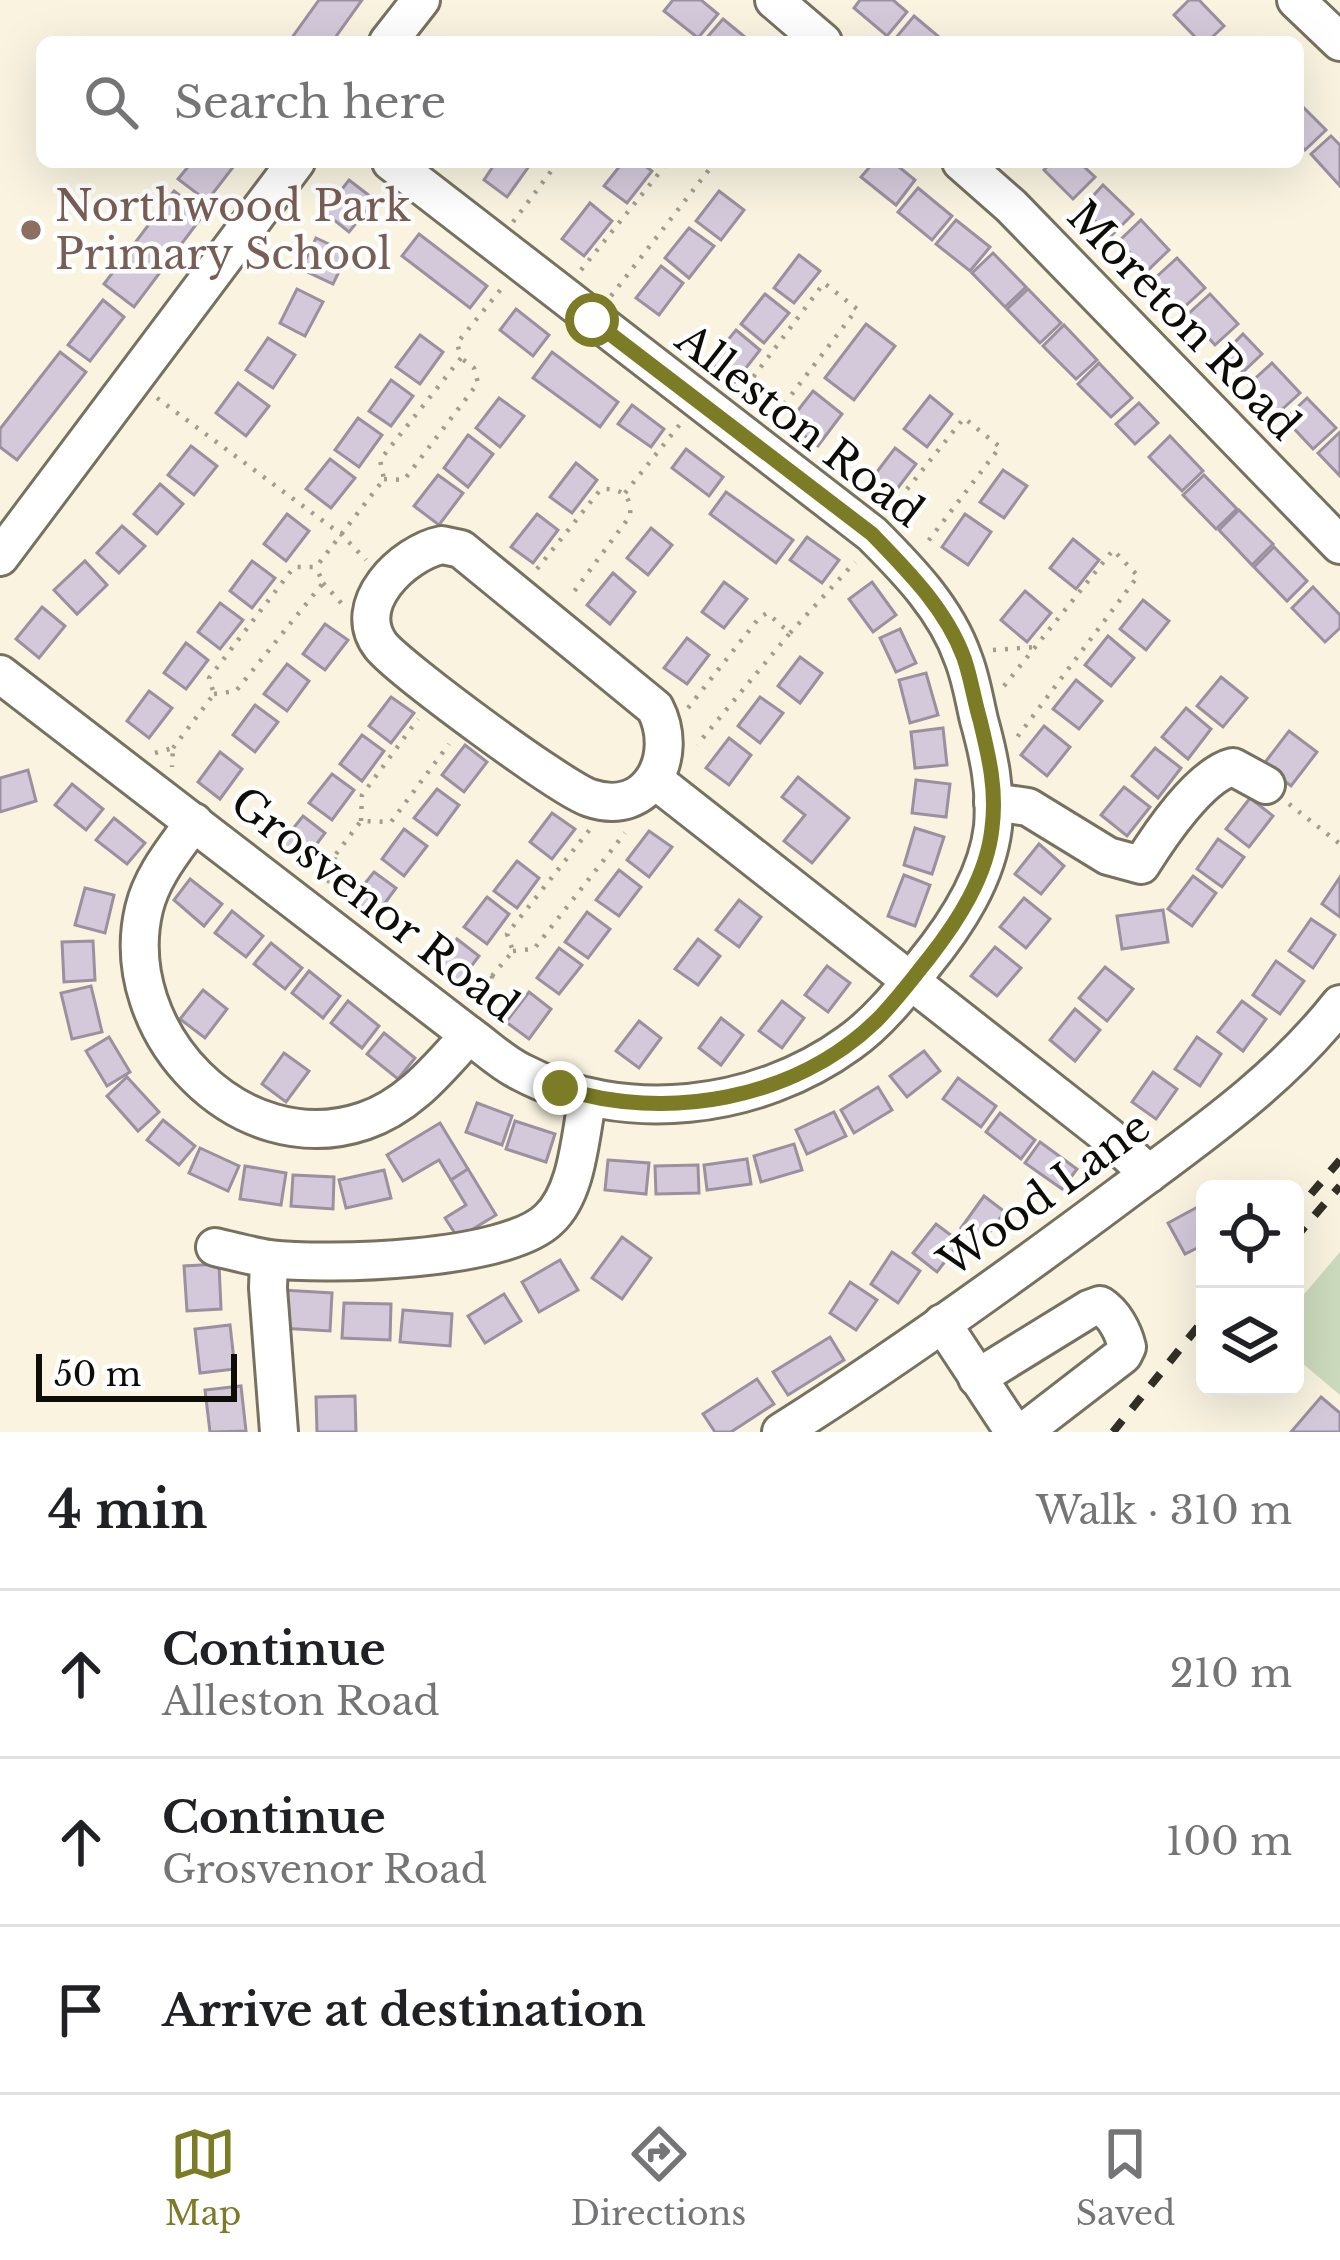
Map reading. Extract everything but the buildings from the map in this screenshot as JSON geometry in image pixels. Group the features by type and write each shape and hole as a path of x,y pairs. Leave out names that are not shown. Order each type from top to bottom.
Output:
{"street":[{"path":"393,36 421,0"},
{"path":"773,0 816,36"},
{"path":"1295,0 1340,42"},
{"path":"0,557 292,168"},
{"name":"Alleston Road","path":"399,168 872,534 907,568 962,652 993,785 992,830 981,873 952,928 912,980"},
{"name":"Moreton Road","path":"968,168 1011,206 1340,545"},
{"path":"442,545 461,549 655,708 662,721 666,753 656,781 612,802 578,794 470,717 380,645 372,622 375,602 387,581 419,550 442,545"},
{"name":"Grosvenor Road","path":"0,674 519,1071 588,1097 659,1106 730,1098 784,1078 848,1044 912,980"},
{"path":"993,785 1108,856 1141,865 1217,771 1233,766 1266,785"},
{"path":"656,781 912,980 1149,1174"},
{"path":"194,822 152,885 140,942 154,1018 190,1074 250,1112 282,1124 342,1126 366,1121 416,1092 469,1035"},
{"name":"Wood Lane","path":"781,1432 1149,1174 1266,1082 1340,1004"},
{"path":"214,1247 269,1259 444,1255 532,1232 551,1218 569,1186 588,1097"},
{"path":"269,1259 279,1432"},
{"path":"942,1323 977,1378 1018,1432 1123,1355 1127,1347 1124,1335 1100,1306 977,1378"}],"path":[{"path":"384,479 404,480 478,382 474,368 460,358 457,343 555,168"},
{"path":"561,296 663,168"},
{"path":"592,320 710,168"},
{"path":"625,493 711,409 824,283 857,309 754,444"},
{"path":"316,567 384,479 380,460 460,358"},
{"path":"133,380 342,535 387,581"},
{"path":"790,633 851,569 872,534 964,418 1000,447 907,568"},
{"path":"518,593 601,489 625,493 630,516 553,621"},
{"path":"979,717 1113,550 1138,576 993,785"},
{"path":"214,694 209,678 294,567 316,567"},
{"path":"173,748 214,694 236,692 322,583 316,567"},
{"path":"962,652 1036,647"},
{"path":"337,854 361,821 362,795 438,692"},
{"path":"361,821 391,822 470,717"},
{"path":"1266,785 1340,844"},
{"path":"492,976 513,951 507,934 612,802"}],"green space":[{"path":"1340,1252 1340,1395 1304,1365 1304,1294"}],"railway":[{"path":"1311,1194 1340,1160"},
{"path":"1304,1228 1340,1186"},
{"path":"1113,1432 1196,1329"}],"place":[{"name":"Northwood Park Primary School","path":"31,230"}],"route":[{"path":"560,1088 588,1097 659,1106 730,1098 802,1072 876,1021 912,980 952,928 981,873 992,830 993,768 962,652 907,568 872,534 592,320"}]}
